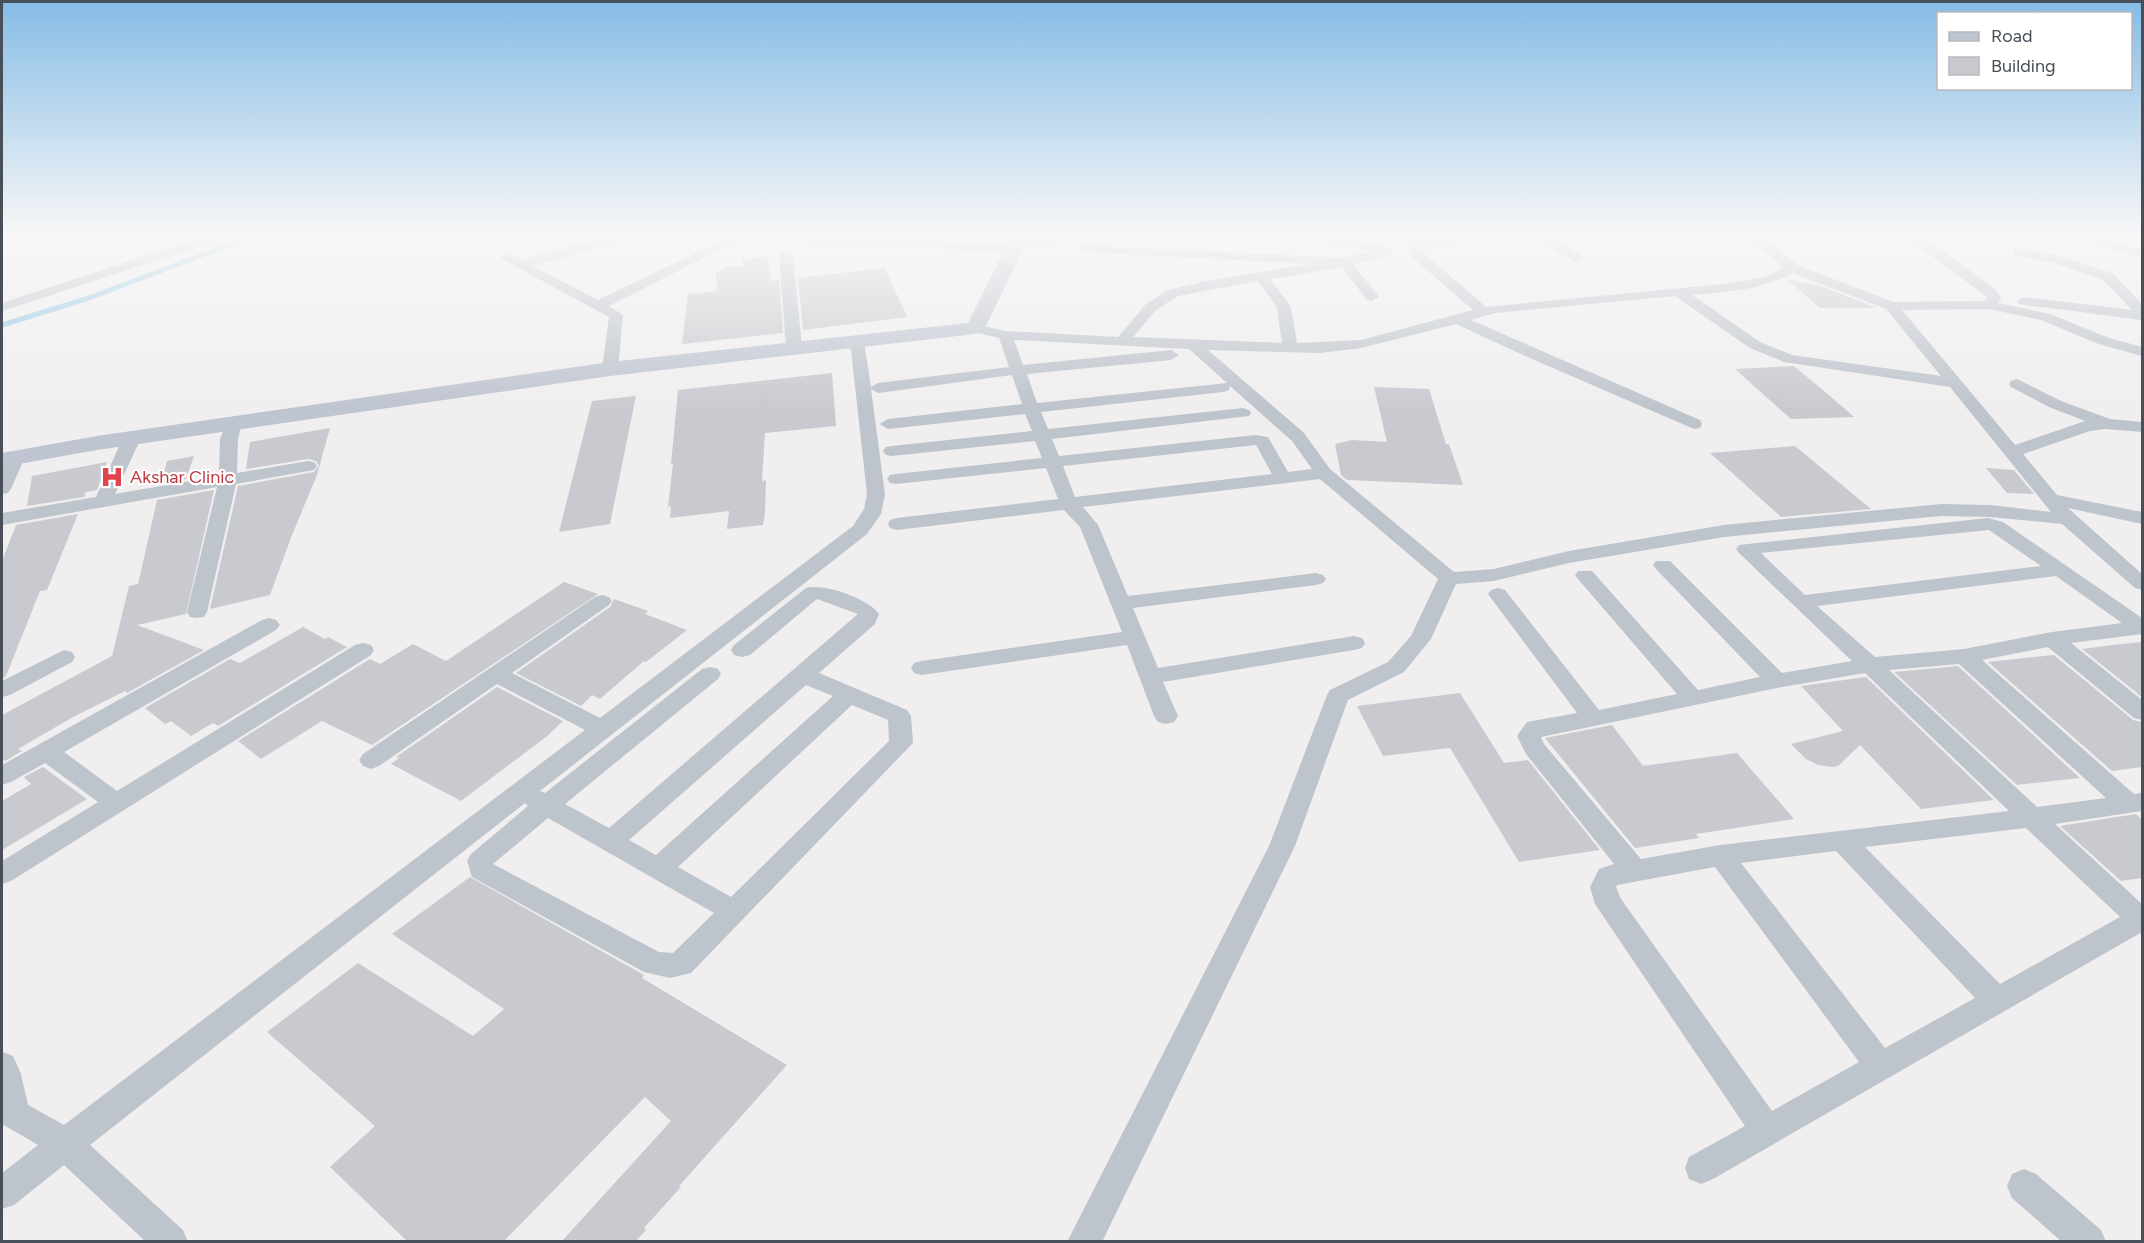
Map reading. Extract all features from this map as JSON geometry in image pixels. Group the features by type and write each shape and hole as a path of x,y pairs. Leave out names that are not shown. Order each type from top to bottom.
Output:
{"street":[{"path":"575,293 616,315 610,369"},
{"path":"599,305 624,293"},
{"path":"789,293 794,347"},
{"path":"975,328 994,293"},
{"path":"1122,341 1151,307 1173,293"},
{"path":"1274,293 1284,307 1290,347"},
{"path":"1369,293 1372,297"},
{"path":"1461,293 1483,312"},
{"path":"2,489 9,458 610,369 794,347 975,328 1005,335 1193,345 1320,348 1361,344 1495,309 1667,293"},
{"path":"1679,293 1755,345 1790,359 1955,383"},
{"path":"1857,293 1891,306 1991,302 2142,314"},
{"path":"1990,293 1991,302"},
{"path":"2123,293 2142,314"},
{"path":"1991,302 2045,317 2104,341 2142,351"},
{"path":"1891,306 2067,519 2142,584"},
{"path":"1460,320 1694,424"},
{"path":"1005,335 1069,504 1089,525 1167,717"},
{"path":"2,1193 860,530 873,514 876,494 857,341"},
{"path":"1193,345 1298,437 1324,473 1449,578 1494,575 1569,557 1652,541 1941,510 1990,511 2067,519"},
{"path":"878,387 1172,355"},
{"path":"2017,384 2055,404 2105,424"},
{"path":"888,424 1223,387"},
{"path":"892,451 1243,413"},
{"path":"197,612 228,480 229,440 234,423"},
{"path":"2012,452 2087,426 2105,424 2142,428"},
{"path":"103,501 132,438"},
{"path":"896,479 1262,441 1283,478"},
{"path":"2,519 308,466"},
{"path":"897,525 1324,473"},
{"path":"2051,500 2142,518"},
{"path":"1701,1168 2142,920 1747,553 1746,549 1988,524 1996,526 2142,627"},
{"path":"1663,565 1778,681"},
{"path":"1800,602 2060,570"},
{"path":"1585,575 1694,699"},
{"path":"1084,1242 1282,846 1338,695 1396,667 1420,639 1449,578"},
{"path":"1121,603 1316,579"},
{"path":"610,842 868,619 869,614 866,610 823,593 813,592 742,650"},
{"path":"1498,594 1594,718"},
{"path":"371,760 602,601"},
{"path":"2,776 269,625"},
{"path":"1634,870 1534,748 1529,736 1535,728 1870,665 1964,656 2052,639 2142,627"},
{"path":"922,668 1134,637"},
{"path":"2052,639 2142,712"},
{"path":"1150,677 1354,643"},
{"path":"2,874 363,650"},
{"path":"1964,656 2136,803"},
{"path":"2,690 64,657"},
{"path":"496,674 602,729"},
{"path":"710,674 487,853 480,861 481,870 654,963 670,966 681,964 901,743 899,716 804,675"},
{"path":"658,869 849,695"},
{"path":"46,751 116,803"},
{"path":"522,791 733,911"},
{"path":"1767,1130 1609,904 1603,887 1608,876 1720,855 1841,839 1918,833 2136,803"},
{"path":"1841,839 1997,1001"},
{"path":"1720,855 1880,1066"},
{"path":"2,1066 6,1074 8,1111 65,1144 171,1242"},
{"path":"2024,1186 2089,1242"}],"lane":[{"path":"2,307 45,293"}],"building":[{"path":"780,293 783,333 682,344 688,294"},
{"path":"799,293 896,293 907,317 803,330"},
{"path":"1802,293 1839,293 1877,308 1820,308"},
{"path":"1794,366 1854,417 1791,419 1735,369"},
{"path":"832,373 836,426 765,433 762,481 766,480 763,525 727,529 729,511 670,518 671,506 668,507 678,390"},
{"path":"1374,387 1429,389 1446,444 1449,444 1463,485 1347,480 1341,475 1335,444 1352,440 1387,442"},
{"path":"636,396 610,524 559,532 592,401"},
{"path":"330,428 317,475 270,595 210,609 238,486 314,472 319,466 316,461 308,459 246,469 250,442"},
{"path":"1795,446 1871,509 1781,517 1710,453"},
{"path":"194,456 186,479 161,484 167,461"},
{"path":"107,462 97,490 86,492 84,497 27,506 32,476"},
{"path":"1986,468 2014,470 2034,494 2007,493"},
{"path":"214,490 186,614 137,625 204,650 127,693 125,691 73,717 18,749 22,751 5,761 2,758 2,715 112,656 129,586 138,584 157,500"},
{"path":"78,514 47,590 40,591 6,676 2,679 2,561 16,525"},
{"path":"564,582 598,594 372,745 322,721 261,759 238,741 370,659 380,664 413,644 446,661"},
{"path":"614,599 648,611 645,614 687,630 646,662 644,661 600,699 592,695 581,706 516,673 610,607"},
{"path":"303,627 325,639 328,637 347,647 218,726 213,723 191,736 171,721 165,724 145,708 230,659 240,663"},
{"path":"2142,642 2142,697 2082,649 2112,645"},
{"path":"2054,655 2133,720 2142,722 2142,767 2112,771 1988,662"},
{"path":"1958,666 2080,778 2017,785 1894,672"},
{"path":"1866,677 1994,800 1921,809 1860,745 1838,766 1818,765 1806,759 1791,744 1843,731 1801,686"},
{"path":"497,687 563,721 546,737 461,801 391,764 399,758 396,757"},
{"path":"1460,693 1504,763 1528,760 1600,850 1519,862 1450,748 1383,756 1357,706"},
{"path":"1612,725 1643,766 1737,753 1794,819 1696,834 1699,838 1635,848 1545,738"},
{"path":"43,767 87,799 2,850 2,801 31,784 24,777"},
{"path":"2136,814 2142,820 2142,878 2121,881 2060,826"},
{"path":"470,877 644,975 642,978 787,1065 679,1186 681,1187 644,1228 646,1230 635,1242 561,1242 671,1121 645,1097 503,1242 408,1242 330,1167 375,1126 267,1032 358,963 473,1036 504,1009 392,934"}],"waterway":[{"path":"2,325 102,293"}],"place":[{"name":"Akshar Clinic","path":"112,477"}]}
